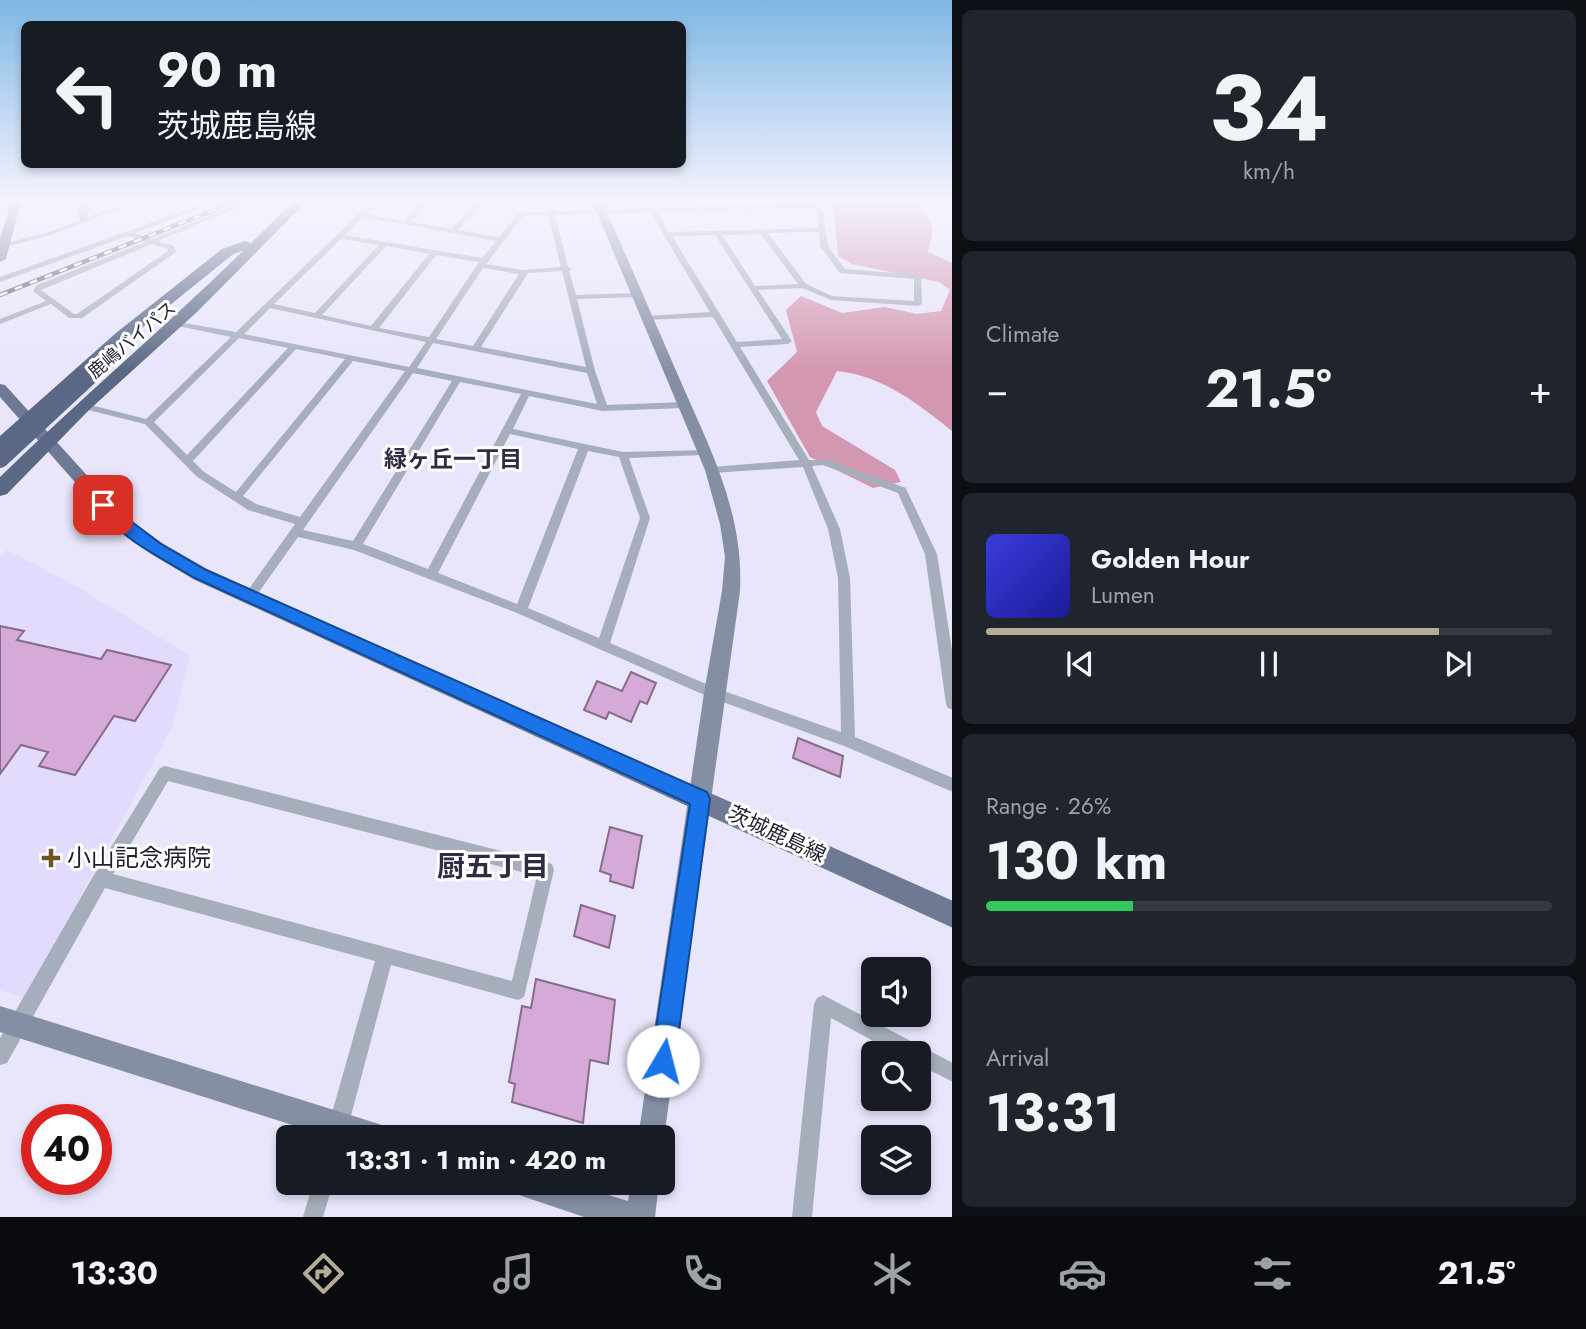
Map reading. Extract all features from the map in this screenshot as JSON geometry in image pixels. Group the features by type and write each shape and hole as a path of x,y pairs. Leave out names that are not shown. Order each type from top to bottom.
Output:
{"highway":[{"path":"0,446 122,336 219,258"},
{"name":"鹿嶋バイパス","path":"0,459 99,367 230,258"},
{"path":"0,489 83,406 176,323 243,258"}],"main road":[{"name":"茨城鹿島線","path":"0,388 46,443 117,519 200,574 952,915"}],"street":[{"path":"0,280 63,258"},
{"path":"113,258 40,287 37,291 72,316 79,316 164,258"},
{"path":"148,422 316,258"},
{"path":"318,316 371,258"},
{"path":"373,330 430,258"},
{"path":"457,258 524,273 567,269"},
{"path":"250,596 411,370 487,258"},
{"path":"564,258 591,371 603,408"},
{"path":"621,258 712,470 728,524 733,557 731,591 714,693 654,1125"},
{"path":"681,258 806,463 834,529 844,578 848,741"},
{"path":"734,258 788,341 734,345"},
{"path":"782,258 803,286"},
{"path":"754,288 803,286 831,298 918,304 918,277 843,271 833,258"},
{"path":"475,350 524,273"},
{"path":"574,297 636,295"},
{"path":"0,322 52,301"},
{"path":"267,305 373,330 591,371"},
{"path":"646,318 715,314"},
{"path":"176,323 603,408 683,405"},
{"path":"187,462 294,346"},
{"path":"237,497 351,358"},
{"path":"356,546 457,380"},
{"path":"430,576 527,392"},
{"path":"83,406 148,422 200,474 252,507 298,527 356,546 521,610 714,693 848,741 952,785"},
{"path":"509,430 622,455 703,452"},
{"path":"521,610 584,447"},
{"path":"603,646 645,519 622,455"},
{"path":"712,470 824,462 902,491 931,554 946,625 952,693"},
{"path":"0,1056 10,1022 165,774 546,870 517,991 101,879"},
{"path":"339,1125 385,955"},
{"path":"802,1217 822,1004 892,1041"},
{"path":"10,1022 319,1125"},
{"path":"931,1061 952,1072"},
{"path":"313,1217 319,1195"},
{"path":"561,1195 631,1217"},
{"path":"640,1217 643,1195"}],"shaded area":[{"path":"841,258 941,258 952,263 952,431 899,392 869,379 837,371 816,412 822,426 895,470 901,482 873,488 810,457 767,381 797,352 786,310 801,296 842,313 885,307 917,314 941,311 950,290 939,282 852,264"},
{"name":"小山記念病院","path":"7,550 74,585 190,656 172,727 26,998 0,990 0,557"}],"building":[{"path":"0,626 24,631 17,640 101,659 107,650 171,665 135,721 114,716 75,775 39,766 48,752 21,745 0,774"},
{"path":"631,672 656,683 647,704 640,701 631,722 609,712 606,719 584,710 597,681 622,691"},
{"path":"798,738 843,756 840,777 793,758"},
{"path":"610,827 642,836 633,888 610,881 611,875 600,871"},
{"path":"581,905 615,916 609,948 574,936"},
{"path":"536,979 615,1000 608,1064 590,1060 583,1123 512,1102 515,1084 509,1082 522,1006 531,1008"}],"railway":[{"path":"0,295 94,258"}],"place":[{"name":"小山記念病院","path":"51,858"}],"district":[{"name":"緑ヶ丘一丁目","path":"453,459"},
{"name":"厨五丁目","path":"493,866"}],"route":[{"path":"103,505 156,548 200,574 701,799 663,1061"}]}
